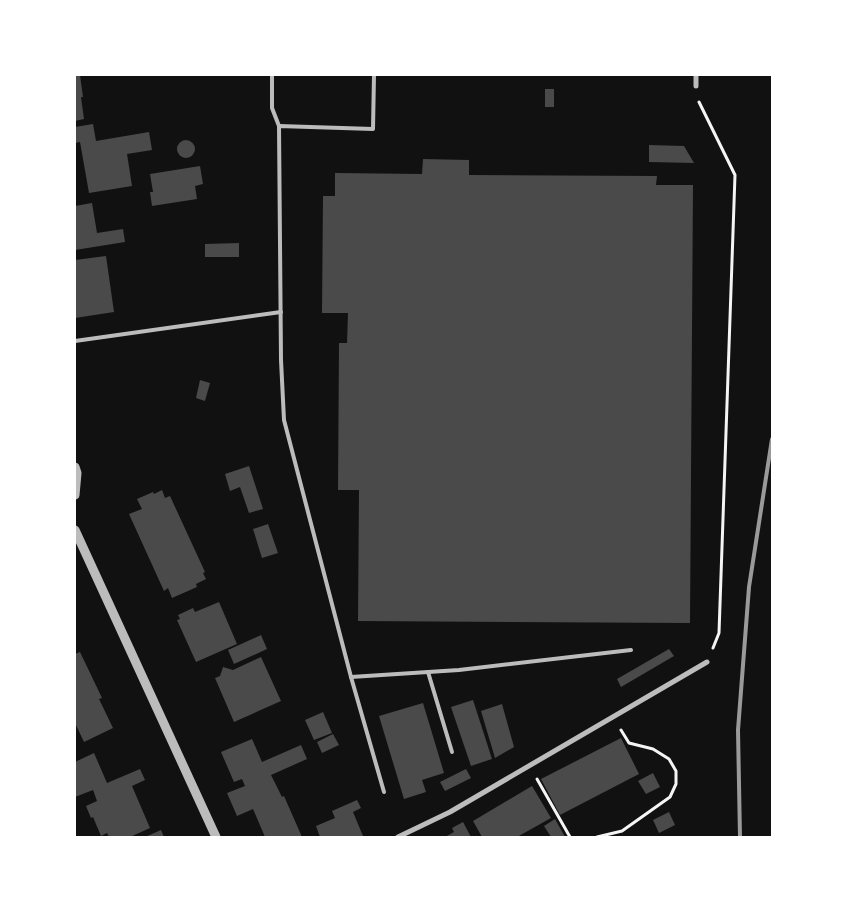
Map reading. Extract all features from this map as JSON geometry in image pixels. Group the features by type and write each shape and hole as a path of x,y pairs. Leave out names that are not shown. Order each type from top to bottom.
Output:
{"street":[{"path":"696,75 696,86"},
{"path":"75,467 77,473 75,495"},
{"path":"75,530 216,837"},
{"path":"398,837 450,812 706,662"}],"lane":[{"path":"272,75 272,108 279,126 281,360 284,420 351,677 384,792"},
{"path":"279,126 373,129 374,75"},
{"path":"75,341 281,312"},
{"path":"351,677 459,670 631,650"},
{"path":"428,672 452,752"}],"path":[{"path":"696,86 700,103 735,175 718,634 706,662"},
{"path":"598,837 622,831 670,797 676,784 676,771 669,759 653,749 629,743 613,717"},
{"path":"530,766 570,837"}],"building":[{"path":"75,75 80,75 84,119 75,121"},
{"path":"545,89 554,89 554,107 545,107"},
{"path":"93,124 96,141 149,132 152,150 127,154 132,186 89,193 80,142 75,143 75,127"},
{"path":"186,140 192,143 195,149 192,155 186,158 180,155 177,149 180,143"},
{"path":"649,145 684,146 694,163 649,162"},
{"path":"423,159 469,160 469,175 657,176 656,185 693,185 690,623 358,621 359,490 338,490 339,343 347,343 348,313 322,313 323,196 335,196 335,173 422,174"},
{"path":"200,166 203,184 195,186 197,199 152,206 150,192 153,192 150,174"},
{"path":"92,203 97,233 123,229 125,242 75,250 75,206"},
{"path":"239,243 239,257 205,257 205,244"},
{"path":"106,256 114,312 75,318 75,260"},
{"path":"200,380 210,383 205,401 196,398"},
{"path":"249,466 263,509 249,513 240,487 230,491 225,474"},
{"path":"162,490 165,498 170,496 205,572 203,573 206,579 196,584 197,587 172,598 168,588 164,591 129,514 142,509 137,499"},
{"path":"268,524 278,553 262,558 253,529"},
{"path":"219,602 237,644 196,662 177,620 180,619 178,615 193,608 195,612"},
{"path":"261,635 267,649 234,664 228,650"},
{"path":"669,649 674,656 621,687 617,679"},
{"path":"80,652 102,698 99,699 113,728 84,742 75,723 75,654"},
{"path":"261,657 281,701 234,722 215,678 220,676 223,667 233,670"},
{"path":"473,700 492,759 471,766 451,707"},
{"path":"423,703 444,773 422,780 426,792 404,799 379,716"},
{"path":"502,704 514,747 495,758 481,711"},
{"path":"323,712 332,733 314,740 305,720"},
{"path":"333,734 339,745 322,753 317,742"},
{"path":"621,738 639,774 560,815 541,779"},
{"path":"252,739 262,762 301,745 307,759 271,775 282,797 284,796 302,837 265,837 253,809 237,816 227,793 245,786 242,779 234,782 221,752"},
{"path":"94,753 107,783 140,769 145,780 132,786 150,828 130,837 109,837 107,833 101,836 86,806 97,801 93,790 75,797 75,762"},
{"path":"466,769 471,778 445,791 440,782"},
{"path":"653,773 660,787 646,794 638,781"},
{"path":"532,786 551,818 517,837 482,837 473,821"},
{"path":"357,800 361,808 353,812 363,836 320,837 316,826 335,818 332,811"},
{"path":"669,812 675,825 659,833 653,820"},
{"path":"555,819 565,837 551,837 544,826"},
{"path":"463,822 471,837 445,837 454,832 452,828"},
{"path":"161,830 164,837 145,837"}],"railway":[{"path":"740,837 738,730 749,587 772,439"}]}
